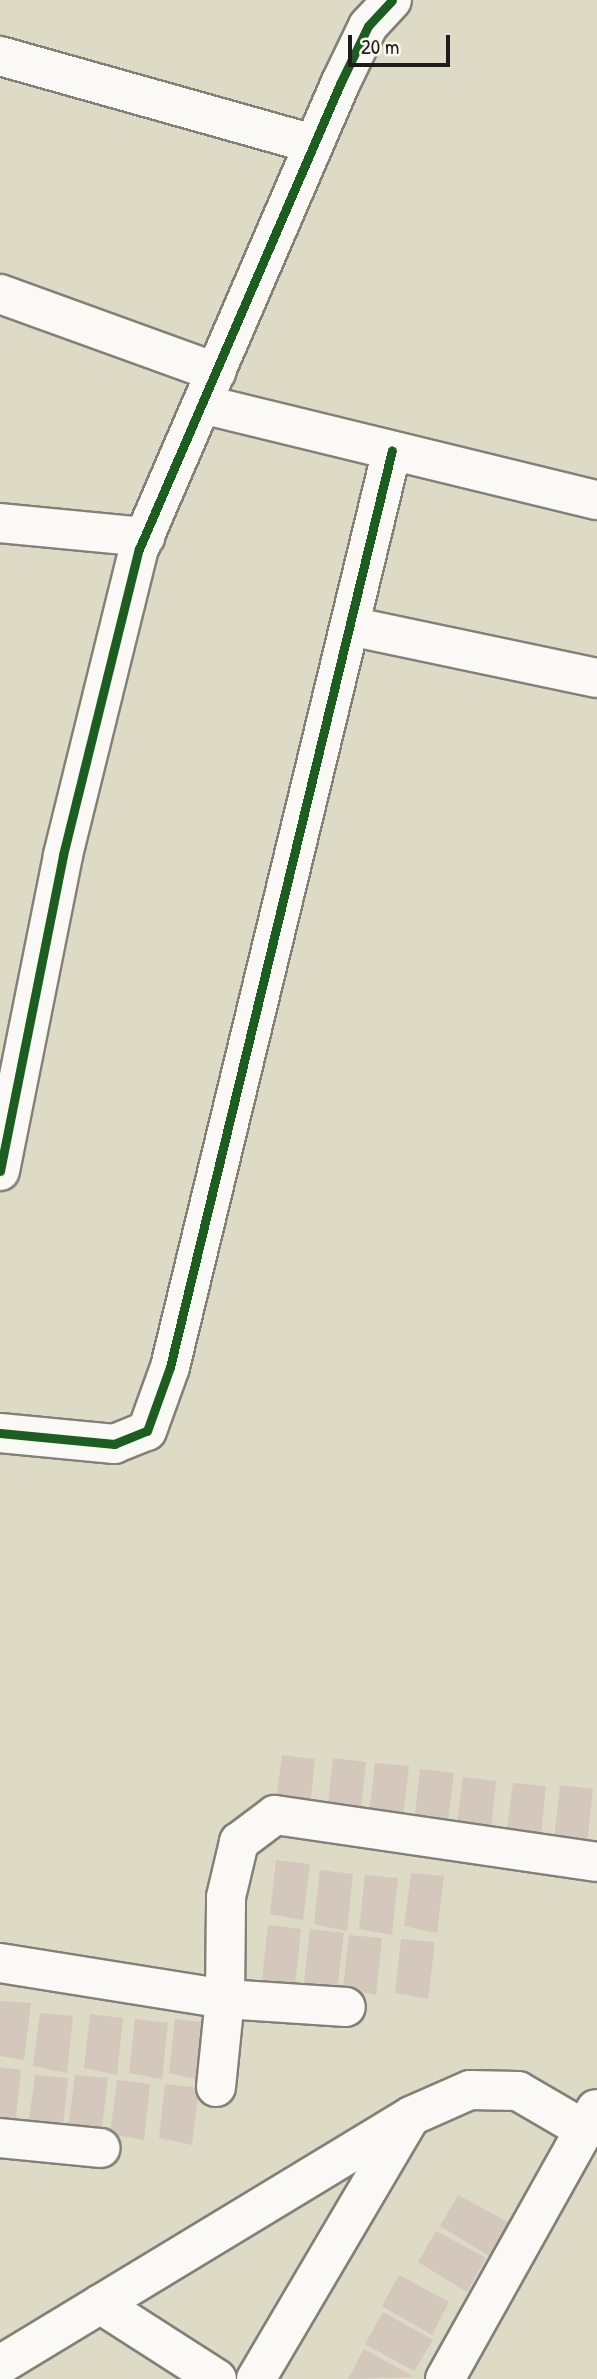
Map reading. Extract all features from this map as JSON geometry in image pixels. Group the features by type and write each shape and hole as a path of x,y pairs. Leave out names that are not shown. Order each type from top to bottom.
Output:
{"street":[{"path":"0,1171 63,855 145,537 314,144 368,26 392,0"},
{"path":"0,56 314,144"},
{"path":"0,294 209,388 392,450 597,500"},
{"path":"0,1433 114,1444 147,1431 170,1367 392,450"},
{"path":"0,523 145,537"},
{"path":"350,626 597,678"},
{"path":"216,2087 226,1999 226,1897 239,1842 275,1815 597,1862"},
{"path":"0,1963 226,1999 346,2007"},
{"path":"0,2365 411,2116 470,2090 518,2091 591,2119 445,2379"},
{"path":"256,2379 411,2116"},
{"path":"0,2138 102,2148"},
{"path":"100,2304 217,2379"}],"building":[{"path":"282,1755 315,1759 309,1815 275,1809"},
{"path":"333,1758 366,1762 360,1818 327,1812"},
{"path":"375,1763 409,1766 402,1823 369,1816"},
{"path":"420,1769 454,1773 447,1830 414,1823"},
{"path":"463,1777 496,1781 490,1838 456,1831"},
{"path":"513,1783 546,1786 540,1843 506,1836"},
{"path":"560,1785 593,1789 587,1846 554,1840"},
{"path":"276,1860 310,1864 303,1920 270,1914"},
{"path":"320,1870 353,1874 347,1931 314,1924"},
{"path":"411,1873 444,1876 437,1933 404,1926"},
{"path":"365,1875 398,1878 392,1935 359,1929"},
{"path":"268,1925 301,1929 295,1986 262,1979"},
{"path":"310,1929 344,1933 337,1989 304,1983"},
{"path":"349,1935 382,1938 376,1995 343,1988"},
{"path":"401,1939 435,1942 428,1999 395,1993"},
{"path":"0,2001 31,2003 24,2060 0,2056"},
{"path":"40,2013 73,2016 67,2073 33,2066"},
{"path":"90,2014 123,2018 117,2075 84,2068"},
{"path":"135,2019 168,2023 162,2079 129,2073"},
{"path":"175,2019 208,2023 202,2080 169,2073"},
{"path":"0,2067 21,2070 15,2126 0,2123"},
{"path":"35,2075 68,2078 62,2135 28,2128"},
{"path":"75,2075 108,2078 101,2135 68,2129"},
{"path":"117,2080 150,2084 144,2140 110,2134"},
{"path":"165,2084 199,2088 192,2145 159,2138"},
{"path":"458,2195 508,2222 489,2256 440,2226"},
{"path":"436,2231 486,2258 467,2292 418,2262"},
{"path":"399,2275 449,2302 432,2335 382,2306"},
{"path":"383,2312 433,2340 414,2371 365,2344"},
{"path":"364,2349 414,2377 348,2379"}],"cycle path":[{"path":"0,1171 63,855 139,549 340,84 368,26 392,0"},
{"path":"0,1433 114,1444 147,1431 170,1367 392,450"}]}
